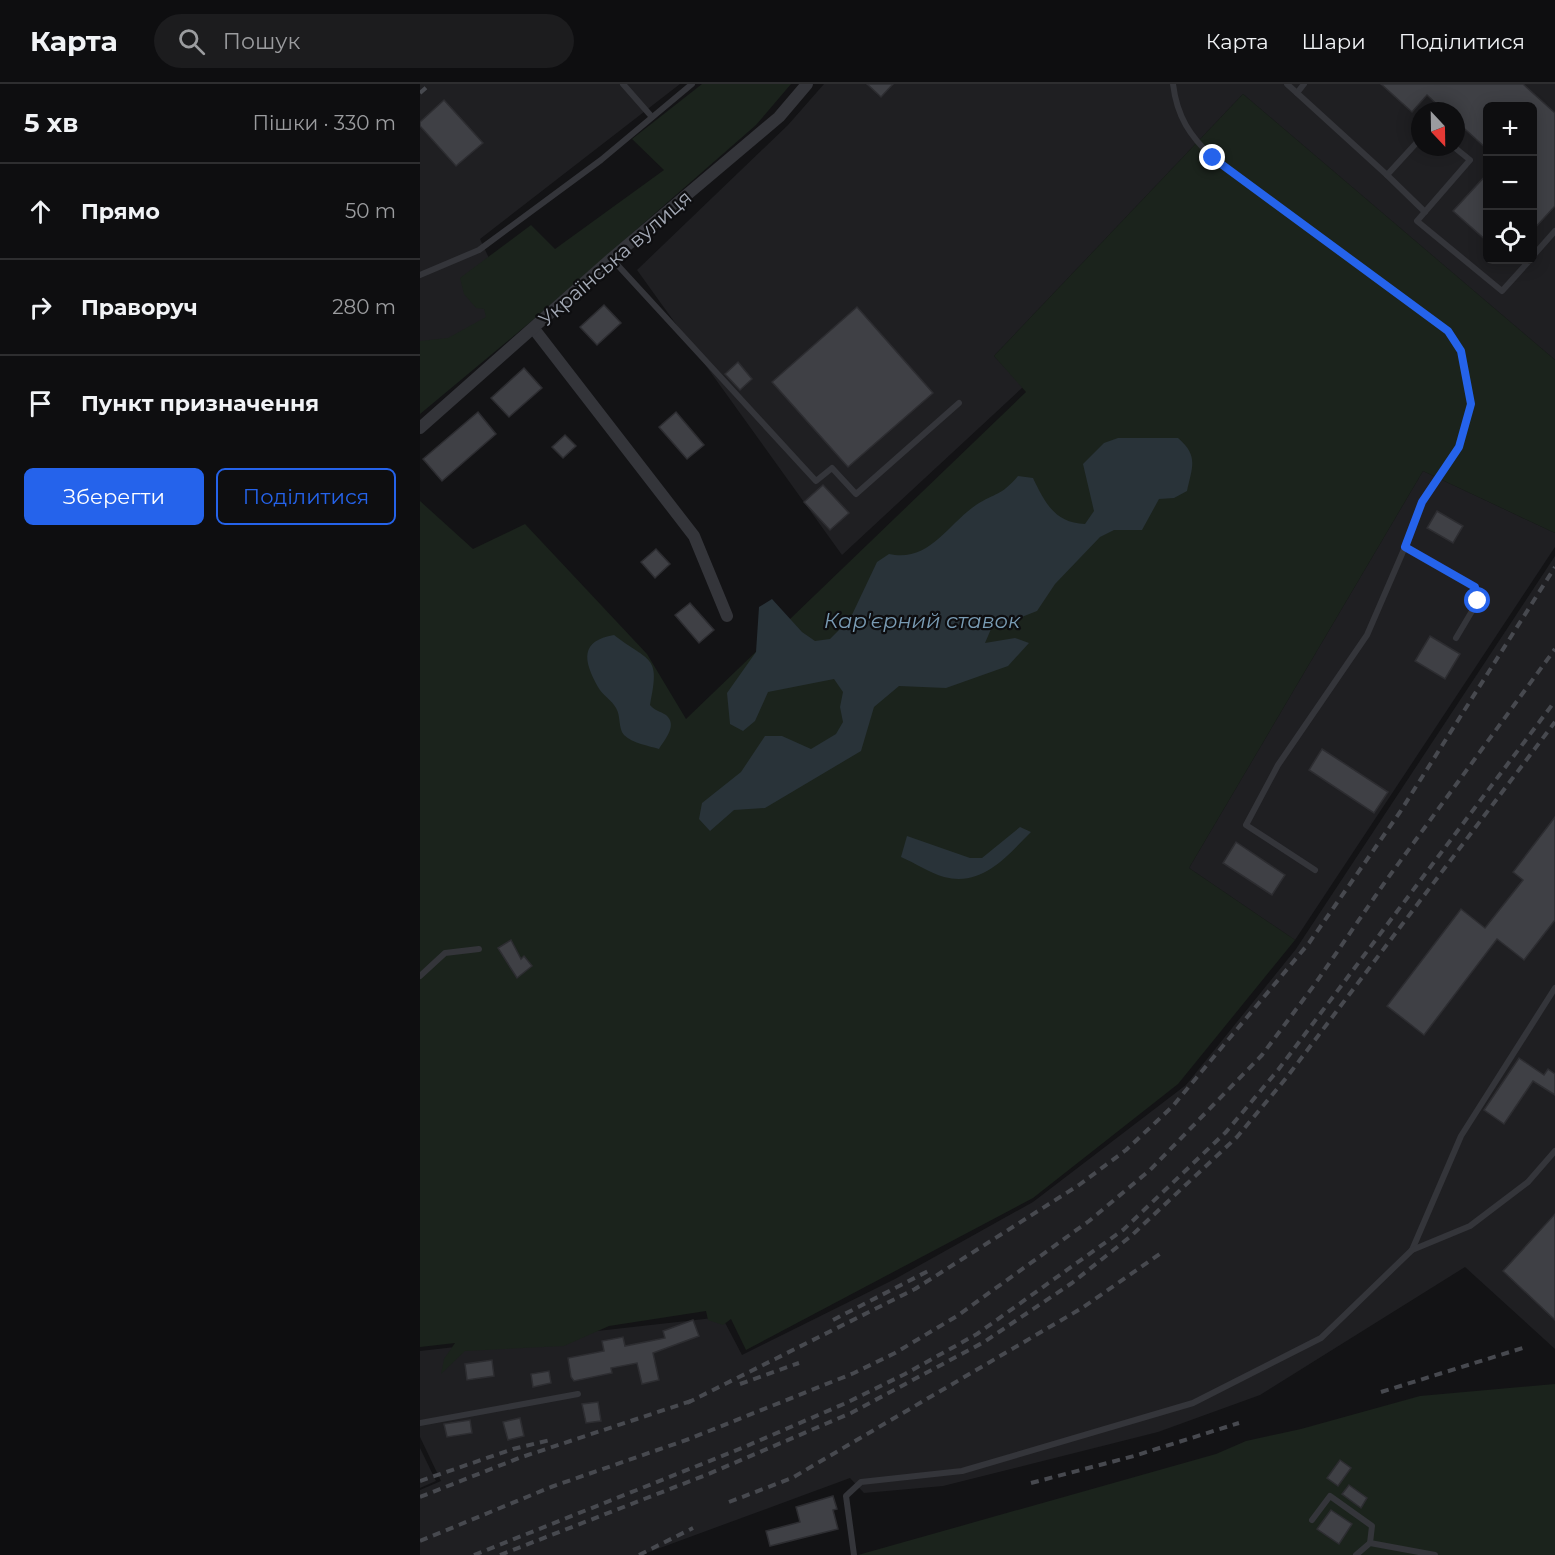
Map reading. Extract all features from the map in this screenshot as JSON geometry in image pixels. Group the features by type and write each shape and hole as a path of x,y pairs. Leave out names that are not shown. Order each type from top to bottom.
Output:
{"street":[{"name":"Українська вулиця","path":"420,428 612,258 779,117 807,84"},
{"path":"534,329 694,536 727,616"}],"lane":[{"path":"623,84 652,117"},
{"path":"420,275 479,250 601,160 692,84"},
{"path":"1173,84 1174,97 1190,136 1213,158 1448,331 1461,351 1471,404 1459,447 1422,502 1367,635 1278,765 1246,825 1315,870"},
{"path":"1287,84 1425,212"},
{"path":"1297,93 1304,84"},
{"path":"1387,175 1411,149"},
{"path":"1465,156 1470,160 1418,221 1502,291 1526,264"},
{"path":"1537,251 1555,231"},
{"path":"612,258 816,481 832,468 856,494 959,403"},
{"path":"1405,547 1475,587 1478,601 1456,638"},
{"path":"420,976 445,953 479,949"},
{"path":"1412,1250 1461,1136 1555,988"},
{"path":"854,1555 846,1496 861,1482 962,1471 1193,1403 1321,1338 1412,1250 1470,1226 1528,1182 1555,1151"},
{"path":"420,1423 578,1394"},
{"path":"1312,1520 1330,1496 1372,1526 1370,1543 1356,1555"},
{"path":"1370,1543 1435,1555"}],"shaded area":[{"path":"420,84 680,84 480,239 518,320 420,406"},
{"path":"702,84 791,84 756,125 534,319 420,414 420,341 448,338 486,317 484,309 476,308 464,294 460,278 531,225 555,249 664,170 632,139"},
{"path":"824,84 1555,84 1555,360 1243,94 994,356 1023,387 842,555 637,270 788,125"},
{"path":"1243,94 1555,360 1555,533 1423,471 1189,868 1295,940 1178,1084 1033,1198 746,1350 731,1319 723,1325 708,1320 706,1311 609,1326 564,1346 465,1351 441,1374 444,1359 455,1343 420,1347 420,501 473,549 525,524 647,654 686,719 1026,392 994,356"},
{"path":"1423,471 1555,533 1555,547 1295,940 1189,868"},
{"path":"1555,556 1555,1349 1465,1267 1260,1395 1158,1432 943,1486 864,1493 850,1478 641,1555 420,1555 420,1490 441,1481 420,1437 420,1351 722,1317 742,1355 895,1279 1033,1202 1186,1085 1296,949"},
{"path":"1555,1384 1555,1555 858,1555 1216,1454 1246,1441 1301,1429 1420,1396"},
{"path":"420,1448 436,1481 420,1488"}],"water":[{"name":"Кар'єрний ставок","path":"1118,438 1178,438 1185,444 1191,456 1192,468 1187,491 1174,498 1159,499 1142,530 1114,530 1100,537 1055,584 1037,611 991,629 985,643 1015,638 1029,643 1008,666 946,688 899,686 874,707 861,751 765,808 734,810 710,831 699,819 702,803 741,772 765,736 782,736 811,749 836,734 843,722 840,707 843,692 834,679 768,692 755,721 743,731 730,724 727,693 756,652 759,607 772,599 802,632 815,641 830,639 850,619 877,562 889,554 916,553 927,547 976,505 1002,491 1018,476 1033,478 1042,496 1059,516 1075,523 1085,524 1094,511 1083,464 1104,443"},
{"path":"614,635 650,661 653,668 650,705 666,715 671,723 671,728 659,749 636,742 624,735 616,708 600,690 589,668 590,647 603,638"},
{"path":"1020,827 1031,832 993,867 971,878 944,877 901,857 907,836 970,858 982,858"}],"building":[{"path":"867,84 893,84 881,97"},
{"path":"1381,84 1523,84 1555,113 1555,206 1537,226 1537,102 1483,102 1483,145 1465,129 1465,102 1434,102 1427,95 1421,102 1411,102 1411,111"},
{"path":"444,100 483,143 456,166 420,126 420,122"},
{"path":"1483,178 1483,238 1453,211"},
{"path":"604,305 621,323 597,345 580,327"},
{"path":"857,307 933,393 848,467 772,382"},
{"path":"738,362 752,379 740,390 725,374"},
{"path":"524,368 542,388 509,417 491,398"},
{"path":"478,412 496,434 442,481 423,459"},
{"path":"676,412 704,445 687,459 659,427"},
{"path":"565,435 576,446 563,458 552,447"},
{"path":"823,485 849,513 830,530 804,502"},
{"path":"1437,511 1463,526 1453,543 1427,528"},
{"path":"656,549 670,564 655,578 641,562"},
{"path":"690,603 714,630 699,643 675,615"},
{"path":"1430,636 1460,654 1445,679 1415,661"},
{"path":"1322,749 1388,792 1374,813 1309,770"},
{"path":"1555,817 1555,920 1524,960 1497,939 1424,1035 1387,1006 1461,909 1485,928 1523,880 1513,872"},
{"path":"1236,842 1285,875 1272,895 1223,863"},
{"path":"511,940 521,959 524,956 532,966 517,978 498,948"},
{"path":"1519,1058 1544,1075 1548,1069 1555,1074 1555,1095 1533,1081 1504,1124 1484,1110"},
{"path":"1555,1214 1555,1320 1503,1271"},
{"path":"693,1320 699,1336 653,1353 659,1380 642,1384 637,1363 611,1368 612,1373 574,1381 571,1377 568,1358 604,1351 602,1341 623,1337 625,1346 665,1338 663,1331"},
{"path":"492,1360 494,1376 467,1380 465,1364"},
{"path":"549,1371 551,1383 533,1387 531,1374"},
{"path":"598,1402 601,1421 586,1423 582,1404"},
{"path":"520,1418 524,1436 508,1440 503,1422"},
{"path":"470,1420 472,1433 447,1437 444,1424"},
{"path":"1340,1460 1351,1468 1338,1486 1327,1478"},
{"path":"1349,1485 1367,1498 1361,1508 1342,1494"},
{"path":"833,1496 837,1509 833,1510 838,1529 770,1546 766,1531 800,1522 796,1507"},
{"path":"1331,1510 1352,1524 1339,1544 1317,1529"}],"railway":[{"path":"420,93 430,84"},
{"path":"687,1403 915,1289 1079,1185 1126,1150 1172,1107 1309,943 1400,812 1555,567"},
{"path":"420,1541 551,1487 689,1439 854,1373 895,1353 957,1316 1089,1221 1150,1170 1262,1055 1555,649"},
{"path":"474,1555 742,1448 846,1403 905,1374 977,1334 1123,1230 1226,1132 1278,1070 1555,701"},
{"path":"500,1555 706,1475 851,1413 984,1342 1072,1283 1131,1236 1237,1137 1287,1077 1555,722"},
{"path":"729,1502 792,1478 1082,1308 1161,1253"},
{"path":"833,1320 932,1269"},
{"path":"1381,1392 1526,1347"},
{"path":"740,1384 799,1363"},
{"path":"420,1497 519,1458 694,1400"},
{"path":"1031,1483 1134,1456 1239,1423"},
{"path":"420,1481 513,1449 550,1440"},
{"path":"639,1555 693,1528"}],"route":[{"path":"1213,158 1448,331 1461,351 1471,404 1459,447 1422,502 1405,547 1475,587 1478,601"}]}
